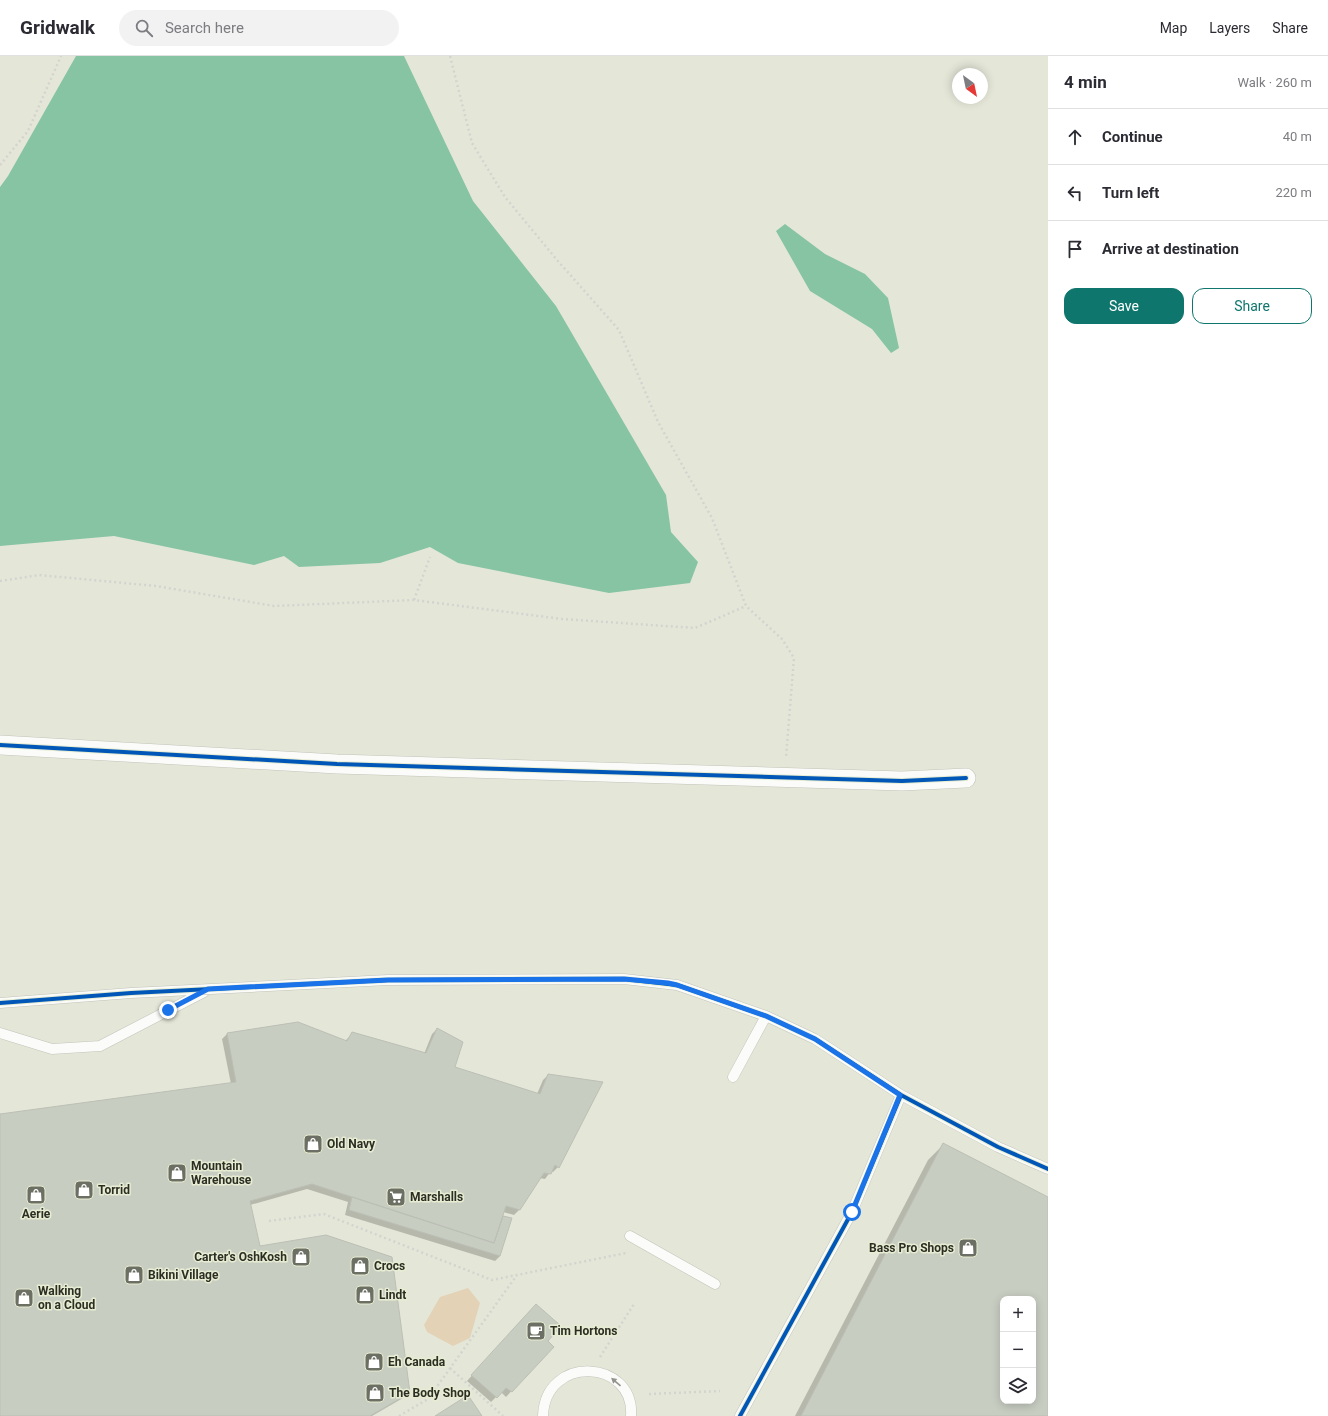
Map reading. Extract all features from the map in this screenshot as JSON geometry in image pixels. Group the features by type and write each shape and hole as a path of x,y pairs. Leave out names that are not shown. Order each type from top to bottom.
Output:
{"street":[{"path":"0,745 337,764 902,781 966,778"}],"lane":[{"path":"0,1003 208,989 388,980 624,979 677,985 766,1016 815,1039 900,1095 998,1147 1048,1169"},
{"path":"0,1033 52,1050 100,1046 208,989"},
{"path":"733,1077 766,1016"},
{"path":"740,1416 852,1212 900,1095"},
{"path":"630,1236 715,1284"},
{"path":"543,1416 548,1395 556,1384 566,1376 578,1371 592,1370 606,1374 618,1383 627,1395 631,1416"}],"path":[{"path":"0,165 28,131 61,56"},
{"path":"450,56 472,143 504,197 619,330 658,422 712,518 746,606 782,639 794,658 784,777"},
{"path":"414,600 430,557"},
{"path":"0,581 39,575 156,586 274,606 414,600 562,619 694,628 746,606"},
{"path":"269,1221 324,1214 492,1280 628,1253"},
{"path":"399,1416 428,1399 517,1275"},
{"path":"592,1370 634,1304"},
{"path":"450,1368 503,1416"},
{"path":"649,1394 720,1391"}],"shaded area":[{"path":"76,56 404,56 473,201 556,306 666,495 671,532 698,562 690,583 609,593 458,563 430,547 380,563 299,567 284,556 254,565 114,536 0,546 0,187 8,176"},
{"path":"785,224 825,254 865,274 888,298 899,348 891,353 872,329 810,291 776,231"},
{"path":"468,1288 480,1303 470,1338 453,1346 427,1332 424,1325 440,1297"}],"building":[{"path":"298,1022 347,1041 352,1032 426,1053 437,1028 463,1042 455,1067 540,1094 548,1074 603,1082 559,1168 555,1165 551,1174 544,1173 520,1210 506,1206 494,1243 312,1184 250,1201 260,1246 326,1235 392,1257 410,1393 370,1416 0,1416 0,1114 236,1082 227,1033"},
{"name":"Bass Pro Shops","path":"943,1143 1048,1197 1048,1416 801,1416"},
{"path":"352,1197 494,1243 503,1216 512,1218 500,1256 349,1210"},
{"path":"536,1304 561,1326 548,1341 554,1347 512,1392 506,1388 497,1398 471,1375"},
{"path":"468,1395 482,1416 435,1416"}],"cycle path":[{"path":"0,745 337,764 902,781 966,778"},
{"path":"0,1003 131,993 388,980 624,979 677,985 766,1016 815,1039 901,1095 998,1147 1048,1169"},
{"path":"740,1416 852,1212 901,1095"}],"place":[{"name":"Old Navy","path":"313,1144"},
{"name":"Mountain Warehouse","path":"177,1173"},
{"name":"Torrid","path":"84,1190"},
{"name":"Aerie","path":"36,1195"},
{"name":"Marshalls","path":"396,1197"},
{"name":"Bass Pro Shops","path":"968,1248"},
{"name":"Carter's OshKosh","path":"301,1257"},
{"name":"Crocs","path":"360,1266"},
{"name":"Bikini Village","path":"134,1275"},
{"name":"Lindt","path":"365,1295"},
{"name":"Walking on a Cloud","path":"24,1298"},
{"name":"Tim Hortons","path":"536,1331"},
{"name":"Eh Canada","path":"374,1362"},
{"name":"The Body Shop","path":"375,1393"}],"route":[{"path":"168,1010 208,989 388,980 624,979 677,985 766,1016 815,1039 900,1095 852,1212"}]}
